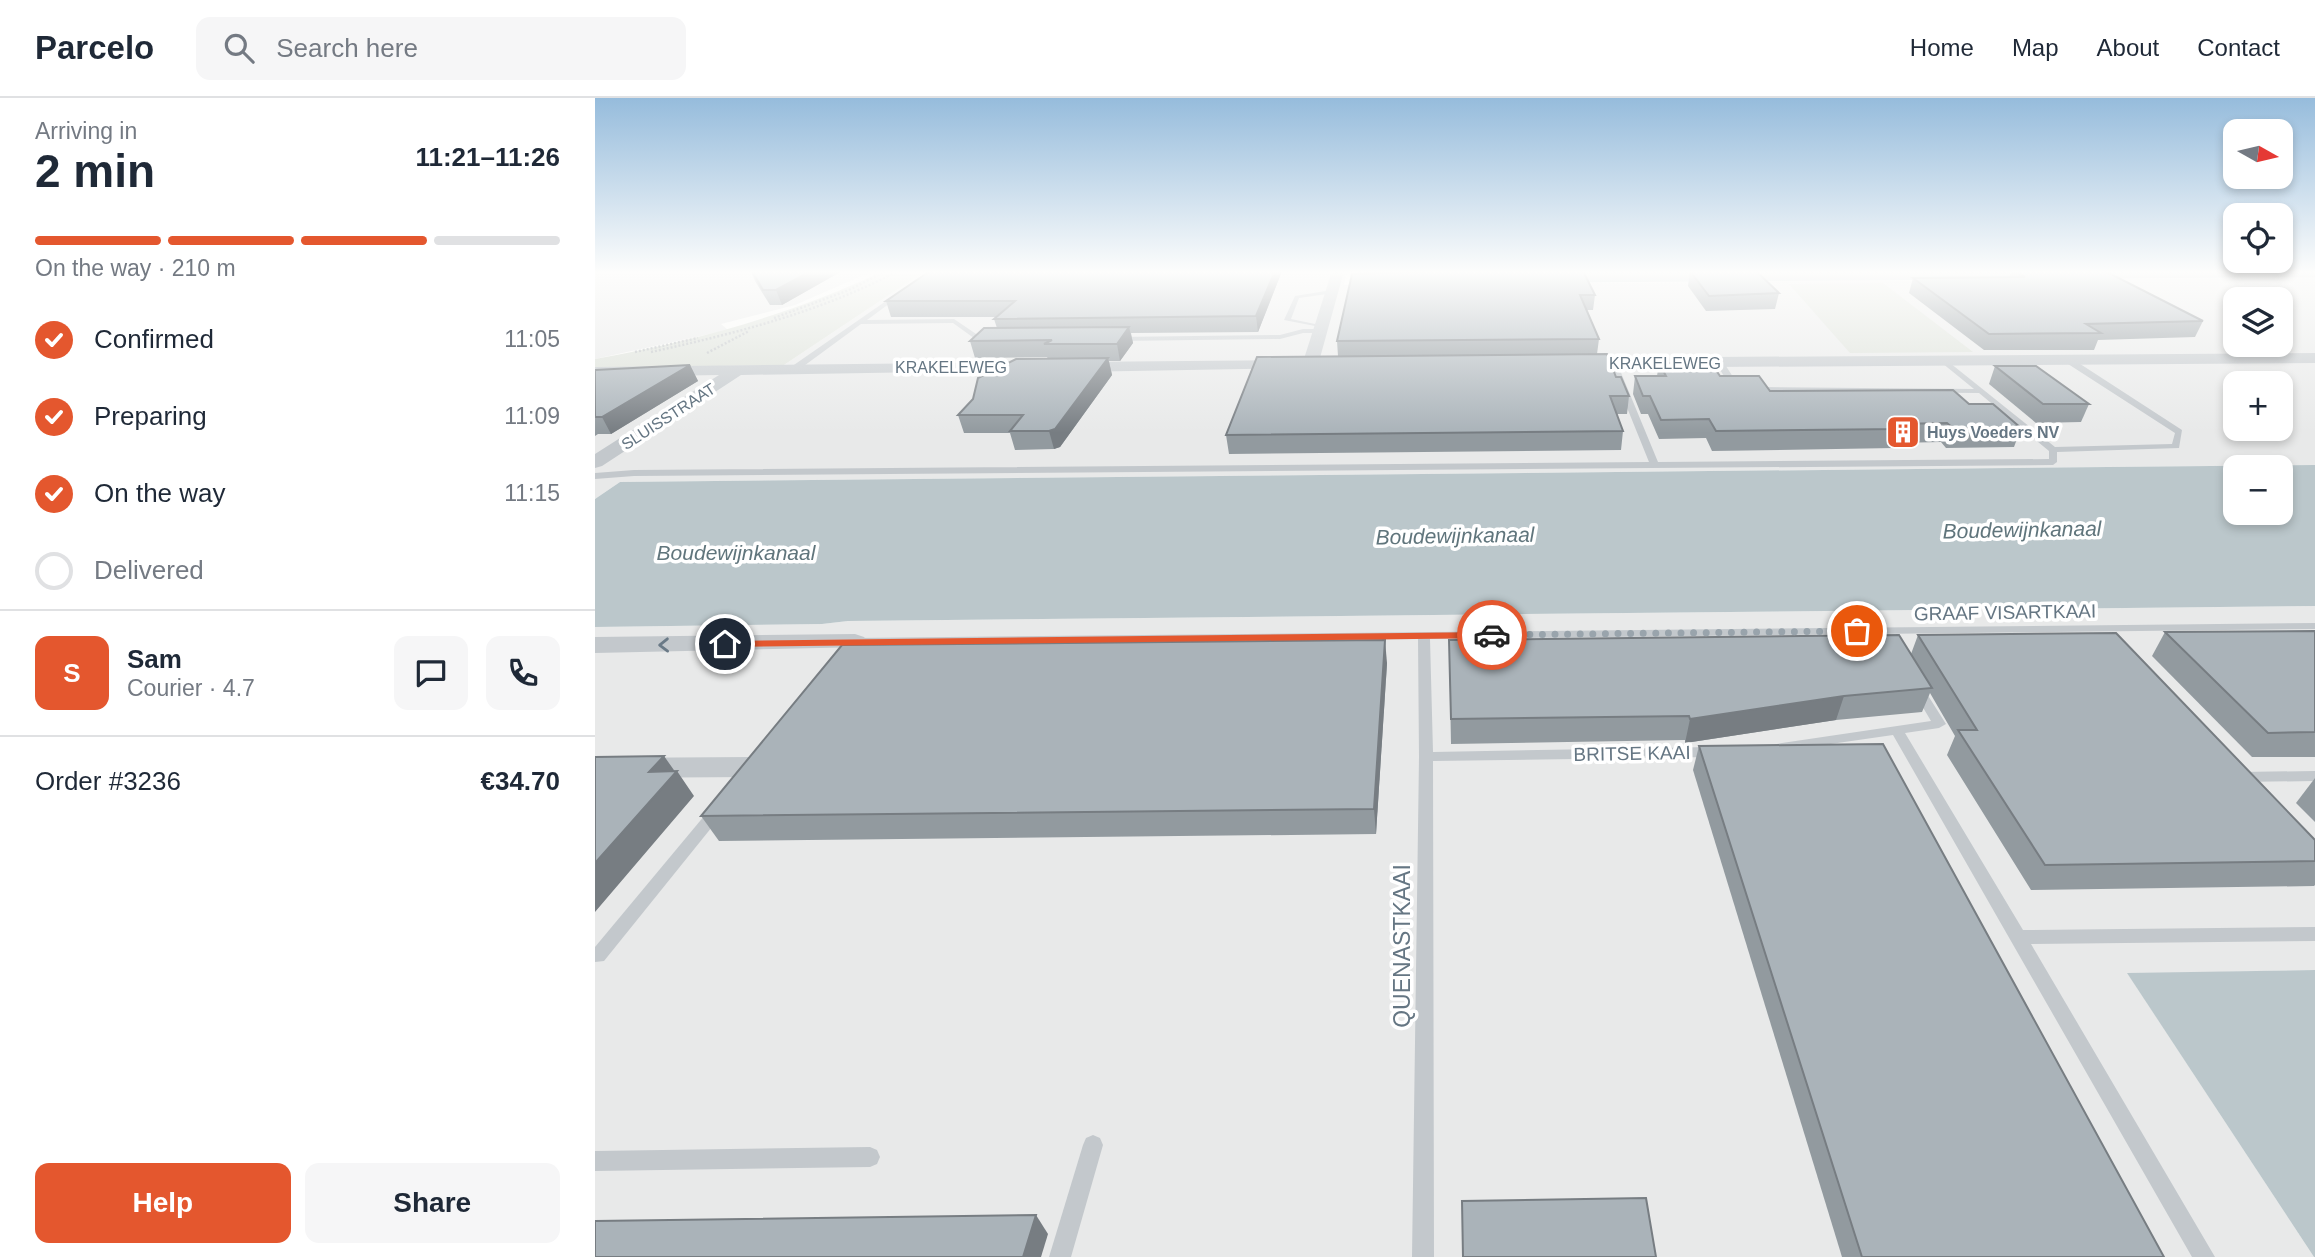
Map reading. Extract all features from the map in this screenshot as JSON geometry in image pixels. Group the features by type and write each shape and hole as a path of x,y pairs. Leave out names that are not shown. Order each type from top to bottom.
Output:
{"street":[{"name":"KRAKELEWEG","path":"595,372 1316,365 1321,328"},
{"name":"KRAKELEWEG","path":"1557,363 2315,358"},
{"name":"SLUISSTRAAT","path":"595,462 740,369"},
{"path":"595,645 851,648"},
{"path":"595,768 753,767"}],"lane":[{"path":"794,369 856,325"},
{"path":"960,325 980,340 994,340"},
{"path":"1304,325 1321,328"},
{"path":"1103,339 1279,337 1321,328"},
{"path":"1945,360 2053,450 2176,446 2179,432 2068,360"},
{"path":"1719,362 1734,385 1761,389 1982,391"},
{"path":"1613,363 1654,464"},
{"path":"595,476 648,472 2053,462 2053,450"},
{"name":"GRAAF VISARTKAAI","path":"851,648 1423,636 1887,637 2105,634 2315,626"},
{"name":"QUENASTKAAI","path":"1423,636 1426,757 1423,1257"},
{"path":"1766,749 1939,724 1911,677"},
{"path":"1897,730 2204,1257"},
{"name":"BRITSE KAAI","path":"1426,757 1725,752"},
{"path":"2239,777 2315,776"},
{"path":"598,956 727,799"},
{"path":"2018,937 2315,934"},
{"path":"1060,1257 1093,1146"},
{"path":"595,1161 870,1157"}],"path":[{"path":"750,325 627,355 758,326"},
{"path":"675,370 758,326"}],"shaded area":[{"path":"595,325 722,325 728,330 595,359"},
{"path":"742,325 844,325 784,365 595,368 595,359"},
{"path":"844,325 2223,325 2223,357 2293,357 2293,325 2315,325 2315,465 2293,465 2293,455 2223,455 2223,466 620,482 595,499 595,368 784,365"},
{"path":"1825,325 1938,325 1973,352 1850,353"},
{"path":"2315,606 2315,970 2128,974 2314,1257 595,1257 595,627 822,624 848,621"}],"water":[{"name":"Boudewijnkanaal","path":"2293,465 2315,465 2315,606 848,621 822,624 595,627 595,499 620,482 2223,466 2223,525 2293,525"},
{"path":"2315,970 2315,1257 2314,1257 2127,973"}],"building":[{"path":"1341,325 1593,325 1599,339 1337,341"},
{"path":"1977,325 2088,325 2101,333 1989,334"},
{"path":"1129,327 1117,344 1044,344 1052,340 970,341 984,328"},
{"path":"1607,354 1616,377 1621,377 1629,396 1610,396 1623,431 1226,435 1257,357"},
{"path":"1108,358 1055,429 1010,431 1023,415 958,415 973,399 978,378 1016,359"},
{"path":"1659,363 1711,363 1720,376 1759,376 1770,391 1953,390 1969,404 1993,404 2021,428 1953,428 1947,423 1895,424 1900,429 1716,431 1709,419 1661,420 1650,396 1643,396 1635,376 1666,376"},
{"path":"690,365 602,417 595,417 595,370"},
{"path":"1995,366 2036,366 2089,404 2043,404"},
{"path":"2315,631 2315,732 2268,733 2165,632"},
{"path":"2116,633 2315,840 2315,861 2045,865 1958,730 1977,730 1918,635"},
{"path":"1899,635 1932,688 1844,696 1690,719 1689,716 1451,719 1449,640"},
{"path":"1385,640 1374,809 701,816 842,645"},
{"path":"1883,744 2164,1257 1862,1257 1699,746"},
{"path":"664,756 649,772 677,771 595,863 595,757"},
{"path":"1646,1198 1656,1257 1463,1257 1462,1201"},
{"path":"1036,1215 1023,1257 595,1257 595,1221"}],"way so far":[{"path":"1492,635 1857,631"}],"place":[{"name":"Huys Voeders NV","path":"1903,432"}],"route":[{"path":"725,644 1492,635"}]}
